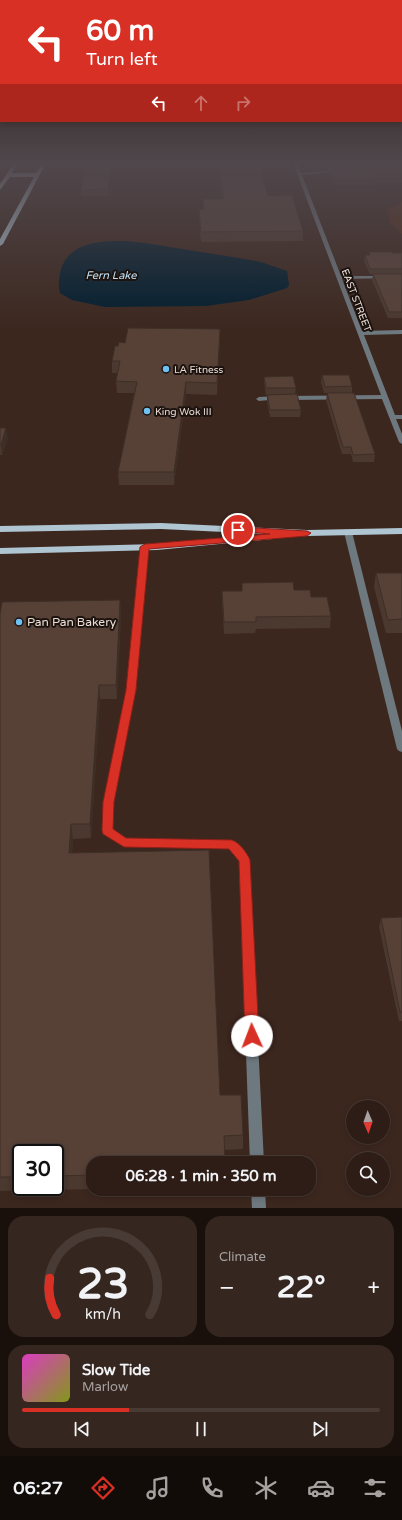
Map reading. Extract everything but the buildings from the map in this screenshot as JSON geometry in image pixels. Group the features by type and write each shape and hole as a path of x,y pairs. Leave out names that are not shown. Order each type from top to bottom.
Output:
{"main road":[{"path":"0,244 13,219"},
{"path":"0,529 161,526 307,533"},
{"path":"0,551 145,547 307,533 402,531"}],"street":[{"name":"EAST STREET","path":"316,219 386,397 402,442"},
{"path":"339,278 402,277"},
{"path":"360,333 402,332"},
{"path":"259,399 353,396 386,397"},
{"path":"393,417 402,417"},
{"path":"348,532 402,748"},
{"path":"145,547 131,690 108,802 107,830 124,842 232,845 244,860 257,1156"},
{"path":"258,1196 259,1208"}],"shaded area":[{"path":"389,219 402,219 402,234 390,223"}],"water":[{"name":"Fern Lake","path":"125,241 261,262 287,271 289,285 287,288 249,300 206,306 105,307 72,300 60,293 59,281 61,269 65,260 71,253 79,248 96,243"}],"place":[{"name":"LA Fitness","path":"166,369"},
{"name":"King Wok III","path":"147,411"},
{"name":"Pan Pan Bakery","path":"19,622"}],"route":[{"path":"238,530 307,533 145,547 131,690 108,802 107,830 124,842 232,845 244,860 252,1036"}]}
